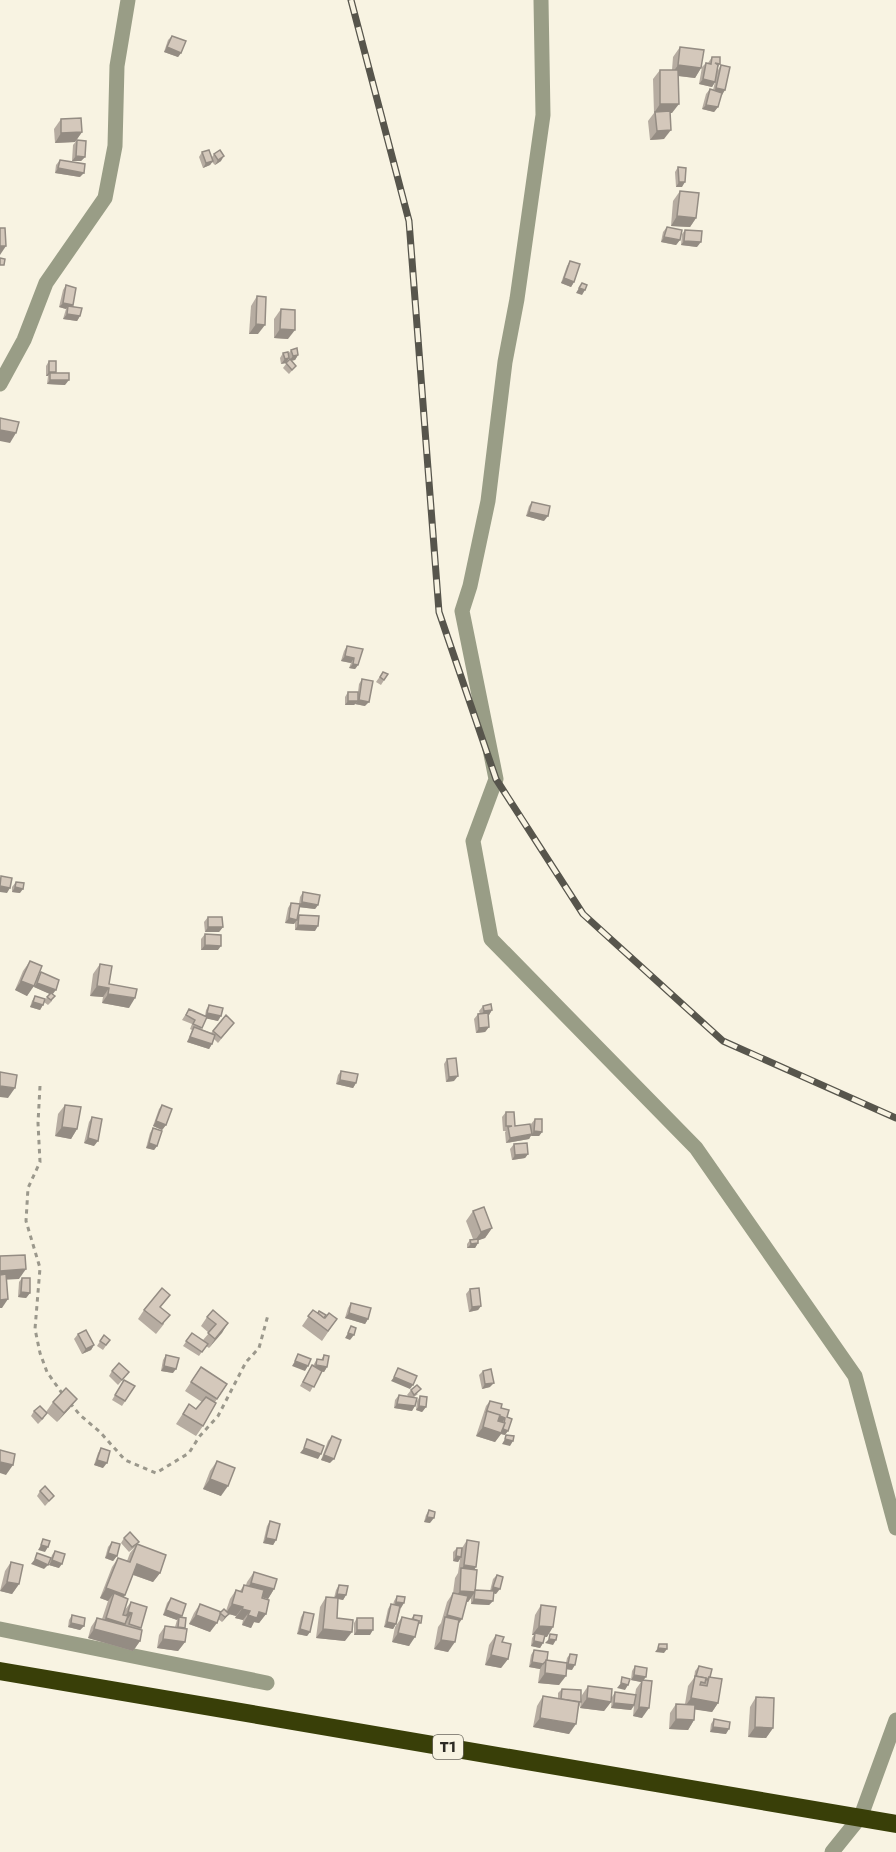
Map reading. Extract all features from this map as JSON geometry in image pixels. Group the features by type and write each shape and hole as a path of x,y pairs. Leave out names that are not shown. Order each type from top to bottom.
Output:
{"highway":[{"name":"T1","path":"0,1671 861,1816 896,1824"}],"street":[{"path":"0,384 24,340 46,283 105,198 115,146 117,66 128,0"},
{"path":"541,0 543,115 517,299 505,362 488,501 470,586 462,611 496,779 473,841 491,939 696,1148 855,1376 896,1528"},
{"path":"0,1629 267,1683"},
{"path":"832,1852 861,1816 896,1720"}],"path":[{"path":"40,1086 38,1123 40,1162 28,1188 26,1221 40,1268 35,1329 47,1372 80,1415 100,1432 125,1460 156,1473 189,1454 199,1437 218,1416 246,1362 259,1348 268,1315"}],"building":[{"path":"172,36 186,41 181,53 167,47"},
{"path":"680,47 704,50 701,68 678,65"},
{"path":"712,57 720,57 720,64 715,63 718,65 715,82 703,79 706,63 711,64"},
{"path":"721,65 730,67 725,90 716,88"},
{"path":"660,70 678,70 679,104 660,104"},
{"path":"710,89 722,93 718,107 706,105"},
{"path":"670,111 671,130 657,131 655,112"},
{"path":"81,118 82,132 61,133 61,119"},
{"path":"77,140 86,141 85,157 76,156"},
{"path":"209,150 213,161 206,163 202,152"},
{"path":"220,150 224,156 218,160 214,154"},
{"path":"60,160 85,164 84,173 58,168"},
{"path":"678,167 686,168 685,182 679,182"},
{"path":"680,191 699,193 696,218 677,216"},
{"path":"667,227 682,230 680,240 664,237"},
{"path":"0,228 5,228 6,246 0,246"},
{"path":"685,230 702,231 701,242 684,241"},
{"path":"0,258 5,259 4,265 0,265"},
{"path":"570,261 580,264 574,282 564,278"},
{"path":"582,283 587,285 585,290 579,288"},
{"path":"66,285 76,288 73,305 63,303"},
{"path":"257,296 266,297 265,325 256,324"},
{"path":"68,306 82,308 80,316 67,314"},
{"path":"281,309 295,310 295,330 280,329"},
{"path":"297,348 298,355 293,356 291,350"},
{"path":"288,352 289,358 285,359 283,353"},
{"path":"290,359 296,366 292,370 286,363"},
{"path":"49,361 56,361 56,372 49,372"},
{"path":"50,373 69,373 69,380 50,380"},
{"path":"0,418 19,422 16,433 0,430"},
{"path":"532,502 550,506 548,516 529,512"},
{"path":"347,646 363,649 358,665 353,664 354,658 345,656"},
{"path":"383,672 388,674 384,680 380,677"},
{"path":"362,679 373,681 369,702 359,700"},
{"path":"348,692 358,692 358,701 348,701"},
{"path":"1,876 12,878 10,888 0,886"},
{"path":"16,882 24,883 23,889 15,887"},
{"path":"303,892 320,895 318,905 302,902"},
{"path":"291,903 300,904 297,920 289,918"},
{"path":"299,915 319,916 318,926 298,925"},
{"path":"208,917 222,917 223,927 208,927"},
{"path":"205,934 221,935 221,946 205,945"},
{"path":"30,961 42,966 34,986 21,981"},
{"path":"100,964 112,966 109,984 137,989 135,998 108,994 109,988 97,986"},
{"path":"41,972 59,980 56,990 37,983"},
{"path":"51,993 55,996 51,1000 47,997"},
{"path":"35,996 45,999 43,1005 33,1002"},
{"path":"491,1004 492,1010 484,1011 483,1006"},
{"path":"209,1005 223,1008 221,1016 207,1013"},
{"path":"189,1009 207,1017 202,1028 193,1024 195,1020 186,1015"},
{"path":"488,1013 489,1027 479,1028 478,1014"},
{"path":"226,1015 234,1023 221,1038 213,1031"},
{"path":"194,1027 215,1035 212,1044 190,1037"},
{"path":"456,1058 458,1076 449,1077 447,1059"},
{"path":"341,1071 358,1074 356,1083 340,1080"},
{"path":"0,1072 17,1075 15,1088 0,1086"},
{"path":"65,1105 81,1107 77,1129 62,1127"},
{"path":"162,1105 172,1109 166,1125 156,1121"},
{"path":"506,1112 514,1112 515,1126 530,1124 532,1134 510,1138 508,1127 512,1126 506,1126"},
{"path":"92,1117 102,1119 98,1141 88,1138"},
{"path":"535,1119 542,1119 542,1132 534,1131"},
{"path":"153,1128 162,1131 157,1146 149,1143"},
{"path":"527,1143 528,1154 515,1155 514,1144"},
{"path":"484,1207 492,1228 481,1232 473,1211"},
{"path":"478,1239 478,1243 471,1244 470,1240"},
{"path":"25,1255 26,1269 0,1271 0,1256"},
{"path":"6,1274 8,1299 0,1300 0,1275"},
{"path":"22,1278 30,1278 30,1293 21,1292"},
{"path":"162,1288 170,1295 160,1307 170,1315 162,1324 144,1310"},
{"path":"479,1288 481,1306 472,1307 470,1289"},
{"path":"351,1303 371,1308 368,1319 349,1313"},
{"path":"213,1310 228,1323 215,1339 208,1333 216,1324 207,1317"},
{"path":"313,1310 325,1318 329,1313 337,1319 328,1331 308,1316"},
{"path":"319,1311 326,1315 324,1318 318,1313"},
{"path":"351,1326 356,1328 354,1335 348,1333"},
{"path":"86,1330 94,1345 86,1349 78,1334"},
{"path":"192,1333 208,1344 202,1352 186,1341"},
{"path":"104,1335 110,1340 106,1345 100,1341"},
{"path":"298,1354 311,1359 308,1366 295,1361"},
{"path":"166,1355 179,1358 176,1369 164,1366"},
{"path":"324,1355 329,1356 327,1367 316,1365 317,1359 323,1360"},
{"path":"119,1363 129,1372 122,1380 112,1371"},
{"path":"312,1365 322,1371 314,1387 303,1382"},
{"path":"201,1367 227,1384 217,1399 191,1382"},
{"path":"398,1368 417,1376 413,1385 394,1377"},
{"path":"491,1369 494,1383 485,1384 483,1371"},
{"path":"124,1380 135,1386 125,1401 115,1395"},
{"path":"417,1385 421,1389 414,1395 411,1390"},
{"path":"66,1388 77,1399 64,1413 53,1402"},
{"path":"399,1395 417,1398 415,1406 397,1404"},
{"path":"420,1396 427,1397 426,1407 419,1406"},
{"path":"206,1397 216,1403 203,1426 183,1414 189,1404 196,1409"},
{"path":"490,1401 502,1404 501,1408 509,1410 507,1417 512,1419 508,1431 503,1429 505,1418 487,1411 486,1413"},
{"path":"40,1406 47,1413 42,1419 34,1411"},
{"path":"487,1411 500,1415 498,1421 505,1423 501,1433 483,1427"},
{"path":"506,1435 514,1436 513,1441 505,1439"},
{"path":"332,1436 341,1440 334,1459 324,1455"},
{"path":"307,1439 324,1446 321,1454 304,1448"},
{"path":"101,1448 110,1451 107,1463 97,1460"},
{"path":"0,1450 15,1454 13,1465 0,1462"},
{"path":"217,1461 235,1468 228,1486 210,1479"},
{"path":"45,1486 54,1496 49,1501 40,1491"},
{"path":"429,1510 435,1512 434,1518 427,1517"},
{"path":"270,1521 280,1524 276,1540 266,1538"},
{"path":"130,1532 139,1542 132,1547 124,1538"},
{"path":"43,1539 50,1541 48,1547 41,1545"},
{"path":"467,1540 479,1542 476,1567 464,1565"},
{"path":"112,1542 120,1544 117,1556 108,1553"},
{"path":"137,1544 166,1555 160,1573 137,1564 125,1595 106,1588 118,1558 130,1562"},
{"path":"457,1548 462,1548 461,1557 456,1556"},
{"path":"55,1551 65,1554 62,1564 52,1560"},
{"path":"37,1553 51,1558 48,1565 35,1559"},
{"path":"11,1562 23,1565 19,1584 7,1582"},
{"path":"461,1568 477,1570 475,1592 460,1591"},
{"path":"254,1572 277,1579 274,1589 251,1583"},
{"path":"497,1575 503,1577 500,1589 493,1587"},
{"path":"244,1585 264,1590 262,1598 269,1600 266,1614 259,1612 257,1618 248,1615 250,1611 242,1609 243,1607 232,1604 236,1590 242,1592"},
{"path":"339,1585 348,1586 346,1595 337,1594"},
{"path":"475,1590 494,1591 493,1601 474,1599"},
{"path":"114,1593 128,1599 123,1615 128,1616 125,1624 106,1618"},
{"path":"453,1593 468,1596 462,1619 447,1615"},
{"path":"397,1596 405,1597 404,1603 396,1602"},
{"path":"326,1597 338,1598 337,1618 353,1620 352,1632 323,1629"},
{"path":"171,1598 186,1604 182,1616 166,1610"},
{"path":"131,1602 147,1607 141,1628 129,1624 132,1613 128,1612"},
{"path":"200,1604 221,1612 217,1623 196,1615"},
{"path":"391,1604 400,1606 396,1624 387,1622"},
{"path":"541,1605 556,1607 553,1627 539,1626"},
{"path":"224,1609 229,1614 225,1617 220,1613"},
{"path":"304,1612 314,1614 310,1632 300,1629"},
{"path":"72,1615 85,1618 84,1626 71,1623"},
{"path":"414,1615 422,1616 421,1623 413,1619"},
{"path":"179,1617 186,1618 185,1628 178,1627"},
{"path":"402,1617 419,1621 415,1637 398,1633"},
{"path":"445,1617 459,1620 455,1642 441,1640"},
{"path":"97,1618 142,1630 140,1641 94,1629"},
{"path":"357,1618 373,1618 373,1630 357,1630"},
{"path":"165,1626 187,1629 185,1642 163,1639"},
{"path":"535,1633 545,1635 543,1643 534,1641"},
{"path":"550,1634 557,1635 556,1640 549,1639"},
{"path":"496,1635 504,1637 502,1642 511,1644 508,1659 491,1655"},
{"path":"659,1644 667,1644 667,1649 658,1648"},
{"path":"534,1650 548,1652 547,1660 543,1664 532,1662"},
{"path":"570,1654 577,1655 575,1665 568,1664"},
{"path":"546,1660 567,1663 566,1676 545,1673"},
{"path":"635,1666 647,1668 646,1677 634,1675"},
{"path":"699,1666 712,1669 707,1680 696,1676"},
{"path":"695,1676 706,1678 705,1683 701,1682 700,1685 707,1686 709,1677 722,1679 718,1703 691,1698"},
{"path":"622,1677 630,1679 628,1685 621,1683"},
{"path":"642,1680 652,1681 649,1708 639,1707"},
{"path":"588,1686 612,1689 611,1702 587,1698"},
{"path":"562,1689 581,1690 581,1702 561,1699"},
{"path":"615,1692 636,1695 634,1705 614,1703"},
{"path":"543,1696 579,1702 576,1724 540,1718"},
{"path":"756,1697 774,1698 773,1728 755,1727"},
{"path":"676,1704 695,1705 694,1720 676,1719"},
{"path":"714,1719 730,1722 729,1729 713,1727"}],"railway":[{"path":"351,0 409,221 439,612 496,779 583,914 723,1041 896,1118"}]}
